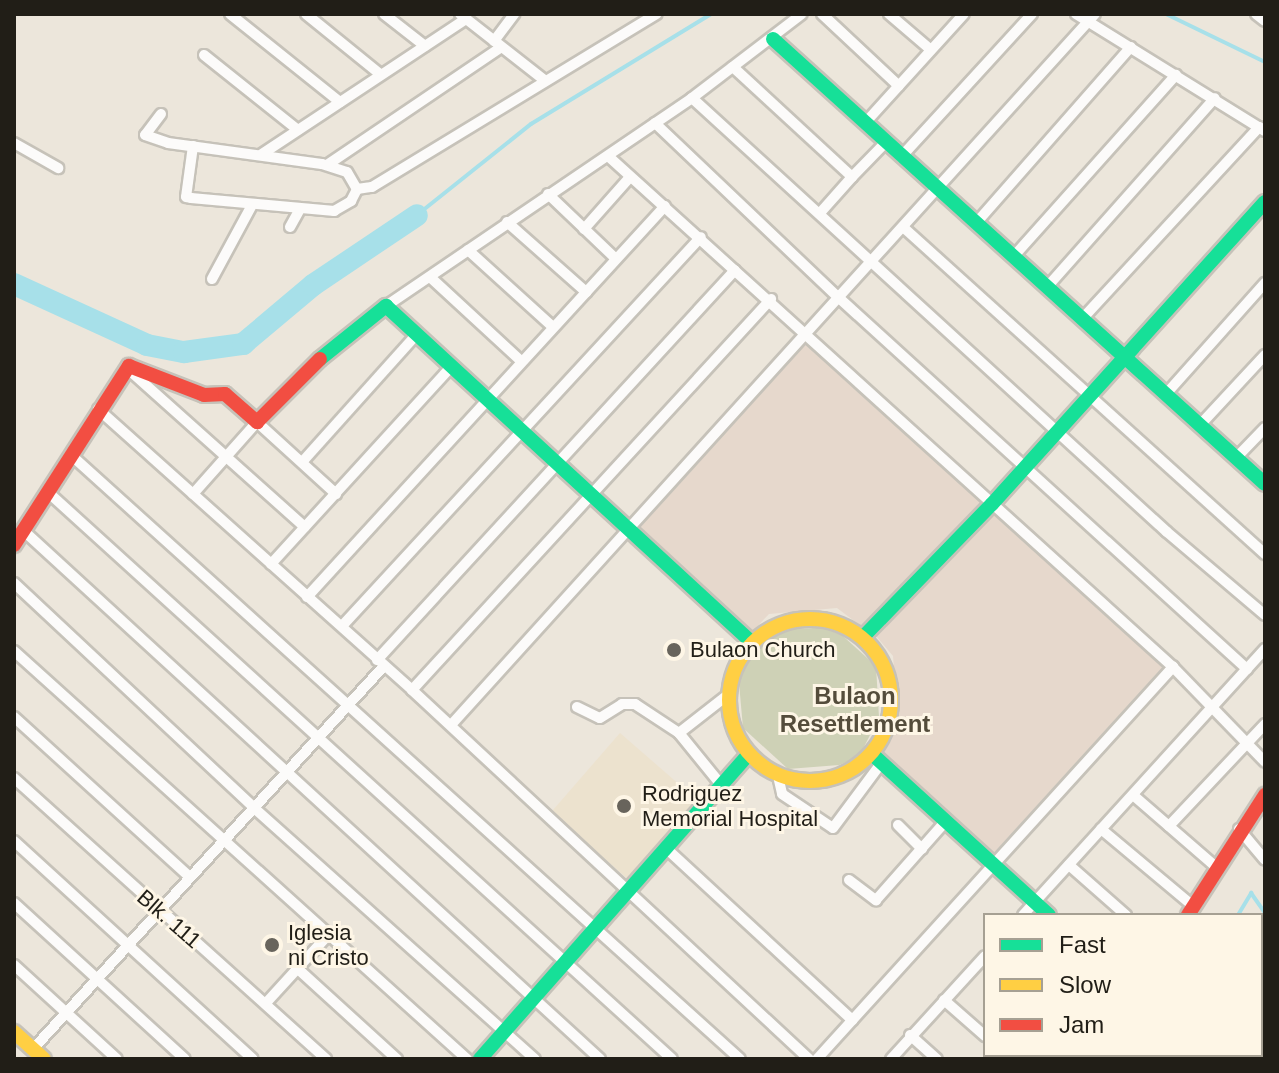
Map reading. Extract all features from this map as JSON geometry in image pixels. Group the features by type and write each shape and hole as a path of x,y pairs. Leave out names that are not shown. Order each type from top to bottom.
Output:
{"street":[{"path":"230,14 340,102"},
{"path":"306,14 380,74"},
{"path":"384,14 425,46"},
{"path":"327,165 498,44 514,14"},
{"path":"357,189 378,184 543,79 656,14"},
{"path":"193,494 257,422 345,334 692,98 802,14"},
{"path":"822,14 899,86"},
{"path":"889,14 931,50"},
{"path":"901,157 1032,14"},
{"path":"1076,14 1092,18 1131,47 1262,129 1083,318"},
{"path":"1256,14 1265,21"},
{"path":"865,123 961,15"},
{"path":"262,154 425,46 463,16 543,79"},
{"path":"451,725 806,331 939,191 1092,18"},
{"path":"773,39 1265,484"},
{"path":"977,222 1131,47"},
{"path":"204,55 298,130"},
{"path":"733,67 852,177"},
{"path":"1014,256 1176,75"},
{"path":"692,98 1265,615"},
{"path":"1048,286 1215,98"},
{"path":"161,114 145,135 193,146 327,165 347,172 357,189"},
{"path":"655,123 838,297 1247,669"},
{"path":"820,213 886,142"},
{"path":"14,143 58,168"},
{"path":"193,146 186,197 251,207 338,210 351,201 357,189"},
{"path":"608,156 771,299 1173,667 1265,762"},
{"path":"584,229 630,177"},
{"path":"548,194 615,258"},
{"path":"863,637 992,504 1088,394 1265,202"},
{"path":"307,597 483,400 665,206"},
{"path":"212,279 251,207"},
{"path":"290,227 299,211"},
{"path":"507,222 586,292"},
{"path":"903,227 1265,554"},
{"path":"342,626 701,237"},
{"path":"468,250 553,327"},
{"path":"14,1032 38,1054 65,1011 319,737 555,463 735,270"},
{"path":"430,277 521,361"},
{"path":"1166,394 1265,283"},
{"path":"412,690 771,299"},
{"path":"386,306 483,400 629,527 752,643"},
{"path":"303,461 415,336"},
{"path":"1200,425 1265,355"},
{"path":"14,545 50,494 98,409 132,365 204,395 225,394 303,461 336,494"},
{"path":"127,368 305,527"},
{"path":"271,564 450,368"},
{"path":"98,409 451,725 809,1059"},
{"path":"1236,458 1265,428"},
{"path":"71,455 740,1059"},
{"path":"50,494 672,1059"},
{"path":"25,532 289,770 535,1002 600,1059"},
{"path":"14,583 253,807 535,1059"},
{"path":"778,776 782,794 833,828 877,758 890,721 892,689 885,664 863,637 831,620 797,619 752,643 729,678 733,731 747,756 778,776 817,780 877,758"},
{"path":"1025,913 1265,649"},
{"path":"14,651 467,1059"},
{"path":"817,1059 996,866 1173,667"},
{"path":"679,733 729,694"},
{"path":"577,707 600,718 622,704 635,704 679,733 722,786"},
{"path":"14,717 190,877"},
{"path":"1169,826 1265,724"},
{"path":"480,1059 535,1002 566,962 668,850 747,756"},
{"path":"877,758 1047,913"},
{"name":"Blk. 111","path":"14,778 158,911 326,1059"},
{"path":"1133,795 1215,866"},
{"path":"1101,829 1190,910 1239,829 1265,795"},
{"path":"849,880 876,900 946,821"},
{"path":"898,825 922,849"},
{"path":"1239,829 1265,860"},
{"path":"14,841 253,1059"},
{"path":"668,850 852,1020"},
{"path":"1069,865 1124,913"},
{"path":"14,903 185,1059"},
{"path":"266,1003 328,935"},
{"path":"891,1059 983,958"},
{"path":"14,965 117,1059"},
{"path":"975,968 983,975"},
{"path":"298,969 397,1059"},
{"path":"944,1000 983,1034"},
{"path":"910,1035 937,1059"}],"shaded area":[{"path":"805,338 984,500 865,629 837,608 769,614 749,635 638,527"},
{"path":"992,510 1166,665 994,859 882,757 891,740 897,706 893,656 876,636"},
{"name":"Rodriguez Memorial Hospital","path":"620,733 700,803 631,882 551,812"}],"green space":[{"path":"833,627 876,666 879,717 859,757 839,765 788,769 743,728 738,672 776,630"}],"waterway":[{"path":"417,215 531,124 711,14"},
{"path":"1166,14 1265,62"},
{"path":"14,284 147,345 184,352 243,344 313,285 417,215"},
{"path":"1239,913 1251,893 1265,913"}],"traffic: fast":[{"path":"773,39 1265,484"},
{"path":"863,637 992,504 1265,202"},
{"path":"320,359 386,306 752,643"},
{"path":"872,754 1047,913"},
{"path":"480,1059 747,756"}],"traffic: slow":[{"path":"810,619 841,625 867,643 885,669 891,700 885,731 867,757 841,775 810,781 779,775 753,757 735,731 729,700 735,669 753,643 779,625 810,619"},
{"path":"14,1032 44,1059"}],"traffic: jam":[{"path":"14,545 129,366 204,395 225,394 257,422 320,359"},
{"path":"1189,913 1265,795"}],"place":[{"name":"Bulaon Church","path":"674,650"},
{"name":"Rodriguez Memorial Hospital","path":"624,806"},
{"name":"Iglesia ni Cristo","path":"272,945"}],"district":[{"name":"Bulaon Resettlement","path":"855,710"}]}
